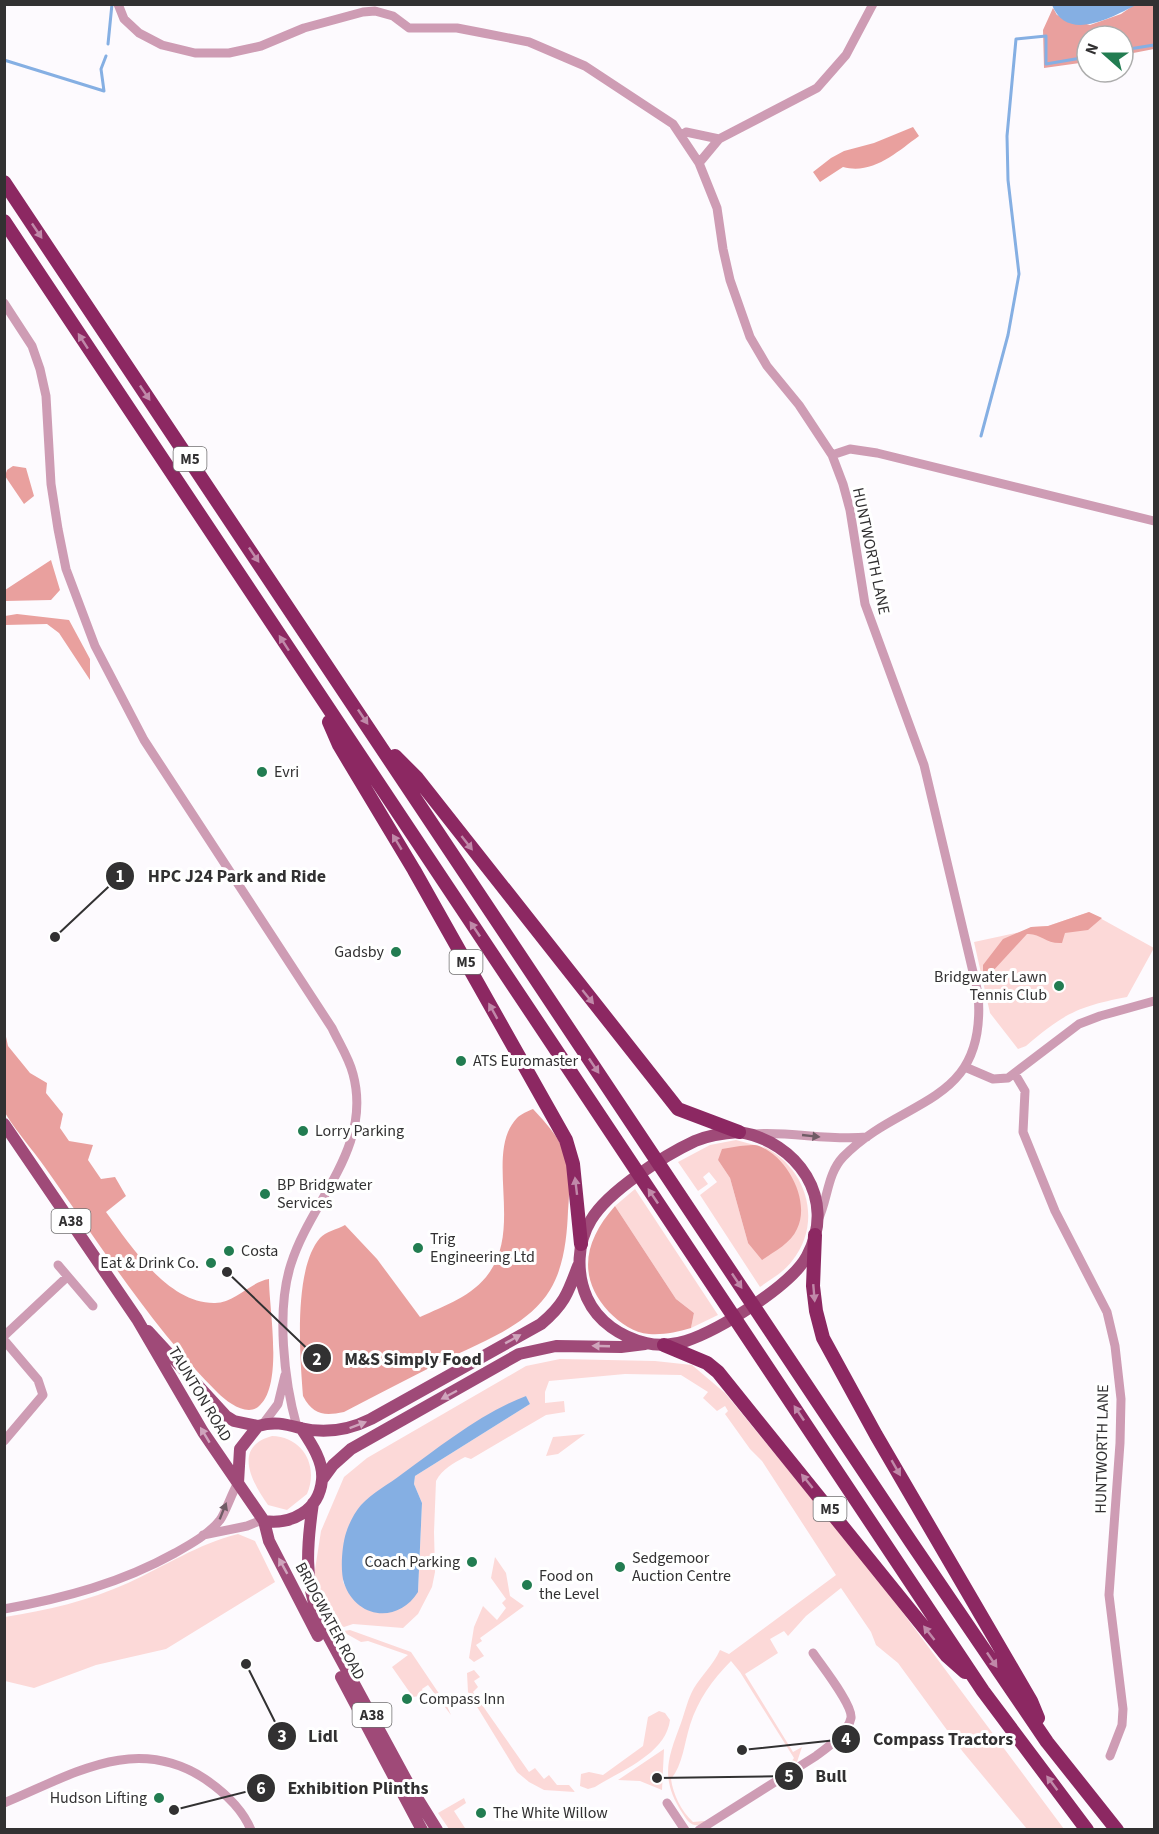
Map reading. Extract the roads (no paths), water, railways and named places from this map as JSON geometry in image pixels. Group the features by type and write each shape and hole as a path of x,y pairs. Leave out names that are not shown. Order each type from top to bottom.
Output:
{"highway":[{"name":"M5","path":"4,182 375,735 885,1503 1047,1742 1117,1830"},
{"name":"M5","path":"4,221 983,1691 1087,1830"},
{"name":"M5","path":"316,692 339,745 414,870 566,1140 573,1164 581,1244"},
{"name":"M5","path":"375,735 417,778 678,1109 746,1133"},
{"name":"M5","path":"816,1228 813,1286 823,1338 882,1445 1031,1701 1047,1742"},
{"name":"M5","path":"664,1345 707,1363 718,1372 947,1656 983,1691"}],"main road":[{"name":"TAUNTON ROAD","path":"4,1124 137,1319 203,1432 238,1483"},
{"path":"746,1133 781,1147 798,1162 813,1192 816,1228 807,1255 796,1272 778,1287 704,1333 686,1341 664,1345 646,1344 616,1331 601,1318 583,1289 579,1264 581,1244 590,1220 613,1196 686,1146 716,1134 746,1133"},
{"name":"A38","path":"260,1425 277,1422 299,1428 341,1431 358,1426 541,1324 559,1309 567,1298 579,1264"},
{"name":"TAUNTON ROAD","path":"137,1319 226,1416 234,1421 260,1425"},
{"name":"A38","path":"313,1503 322,1480 333,1465 351,1449 519,1354 556,1346 621,1347 646,1344"},
{"path":"238,1483 240,1449 260,1425"},
{"path":"299,1428 317,1455 322,1480"},
{"name":"A38","path":"238,1483 263,1520"},
{"path":"263,1520 289,1521 304,1513 313,1503"},
{"name":"BRIDGWATER ROAD","path":"313,1503 307,1550 311,1598 319,1619 409,1785 437,1830"},
{"name":"BRIDGWATER ROAD","path":"263,1520 269,1541 422,1830"}],"street":[{"name":"HUNTWORTH LANE","path":"118,4 124,18 139,33 162,45 195,53 229,54 261,46 338,18 375,11 393,16 409,28 457,28 529,42 585,66 674,124 699,163 717,208 728,270 750,337 767,366 799,405 832,455 850,510 868,614 924,765 976,984 979,1029 964,1067 944,1090 869,1137 836,1165 816,1228"},
{"path":"699,163 719,139 817,88 846,55 873,4"},
{"path":"682,135 686,132 719,139"},
{"path":"4,303 32,346 40,369 46,396 51,484 57,529 66,568 95,646 144,740 332,1028 353,1075 356,1116 351,1142 336,1179 304,1233 289,1271 284,1325 286,1370 291,1404 299,1428"},
{"path":"832,455 850,449 877,453 1155,520"},
{"path":"964,1067 993,1078 1001,1079 1016,1074 1061,1035 1079,1024 1155,1001"},
{"name":"HUNTWORTH LANE","path":"1016,1074 1025,1091 1023,1132 1055,1211 1107,1312 1115,1346 1120,1421 1109,1594 1124,1709 1122,1725 1110,1756"},
{"name":"HUNTWORTH LANE","path":"746,1133 771,1132 838,1139 869,1137"},
{"path":"58,1265 93,1306"},
{"path":"4,1441 43,1395 38,1380 4,1338 67,1277"},
{"path":"260,1425 278,1404 286,1370"},
{"path":"4,1609 68,1597 133,1575 203,1535 221,1519 238,1483"},
{"path":"203,1535 247,1526 263,1520"},
{"path":"699,1830 811,1760 830,1746 849,1722 850,1709 813,1653"},
{"path":"4,1803 108,1762 137,1756 177,1763 196,1774 234,1803 252,1830"},
{"path":"667,1803 685,1830"}],"water":[{"path":"1052,4 1136,5 1091,24 1068,23 1059,16"},
{"path":"526,1396 530,1404 415,1476 414,1484 422,1503 418,1592 410,1602 389,1613 367,1610 358,1604 344,1583 342,1558 347,1529 361,1505 462,1431 493,1411"}],"waterway":[{"path":"108,44 112,4"},
{"path":"981,436 1008,335 1019,274 1008,180 1007,136 1016,39 1046,36 1046,64 1075,59"},
{"path":"1135,48 1154,45"},
{"path":"4,60 104,91 101,69 106,56"}],"place":[{"name":"Evri","path":"262,772"},
{"name":"HPC J24 Park and Ride","path":"55,937"},
{"name":"Gadsby","path":"396,952"},
{"name":"Bridgwater Lawn Tennis Club","path":"1059,986"},
{"name":"ATS Euromaster","path":"461,1061"},
{"name":"Lorry Parking","path":"303,1131"},
{"name":"BP Bridgwater Services","path":"265,1194"},
{"name":"Trig Engineering Ltd","path":"418,1248"},
{"name":"Costa","path":"229,1251"},
{"name":"Eat & Drink Co.","path":"211,1263"},
{"name":"M&S Simply Food","path":"227,1272"},
{"name":"Coach Parking","path":"472,1562"},
{"name":"Sedgemoor Auction Centre","path":"620,1567"},
{"name":"Food on the Level","path":"527,1585"},
{"name":"Lidl","path":"246,1664"},
{"name":"Compass Inn","path":"407,1699"},
{"name":"Compass Tractors","path":"742,1750"},
{"name":"Bull","path":"657,1778"},
{"name":"Hudson Lifting","path":"159,1798"},
{"name":"Exhibition Plinths","path":"174,1810"},
{"name":"The White Willow","path":"481,1813"}]}
